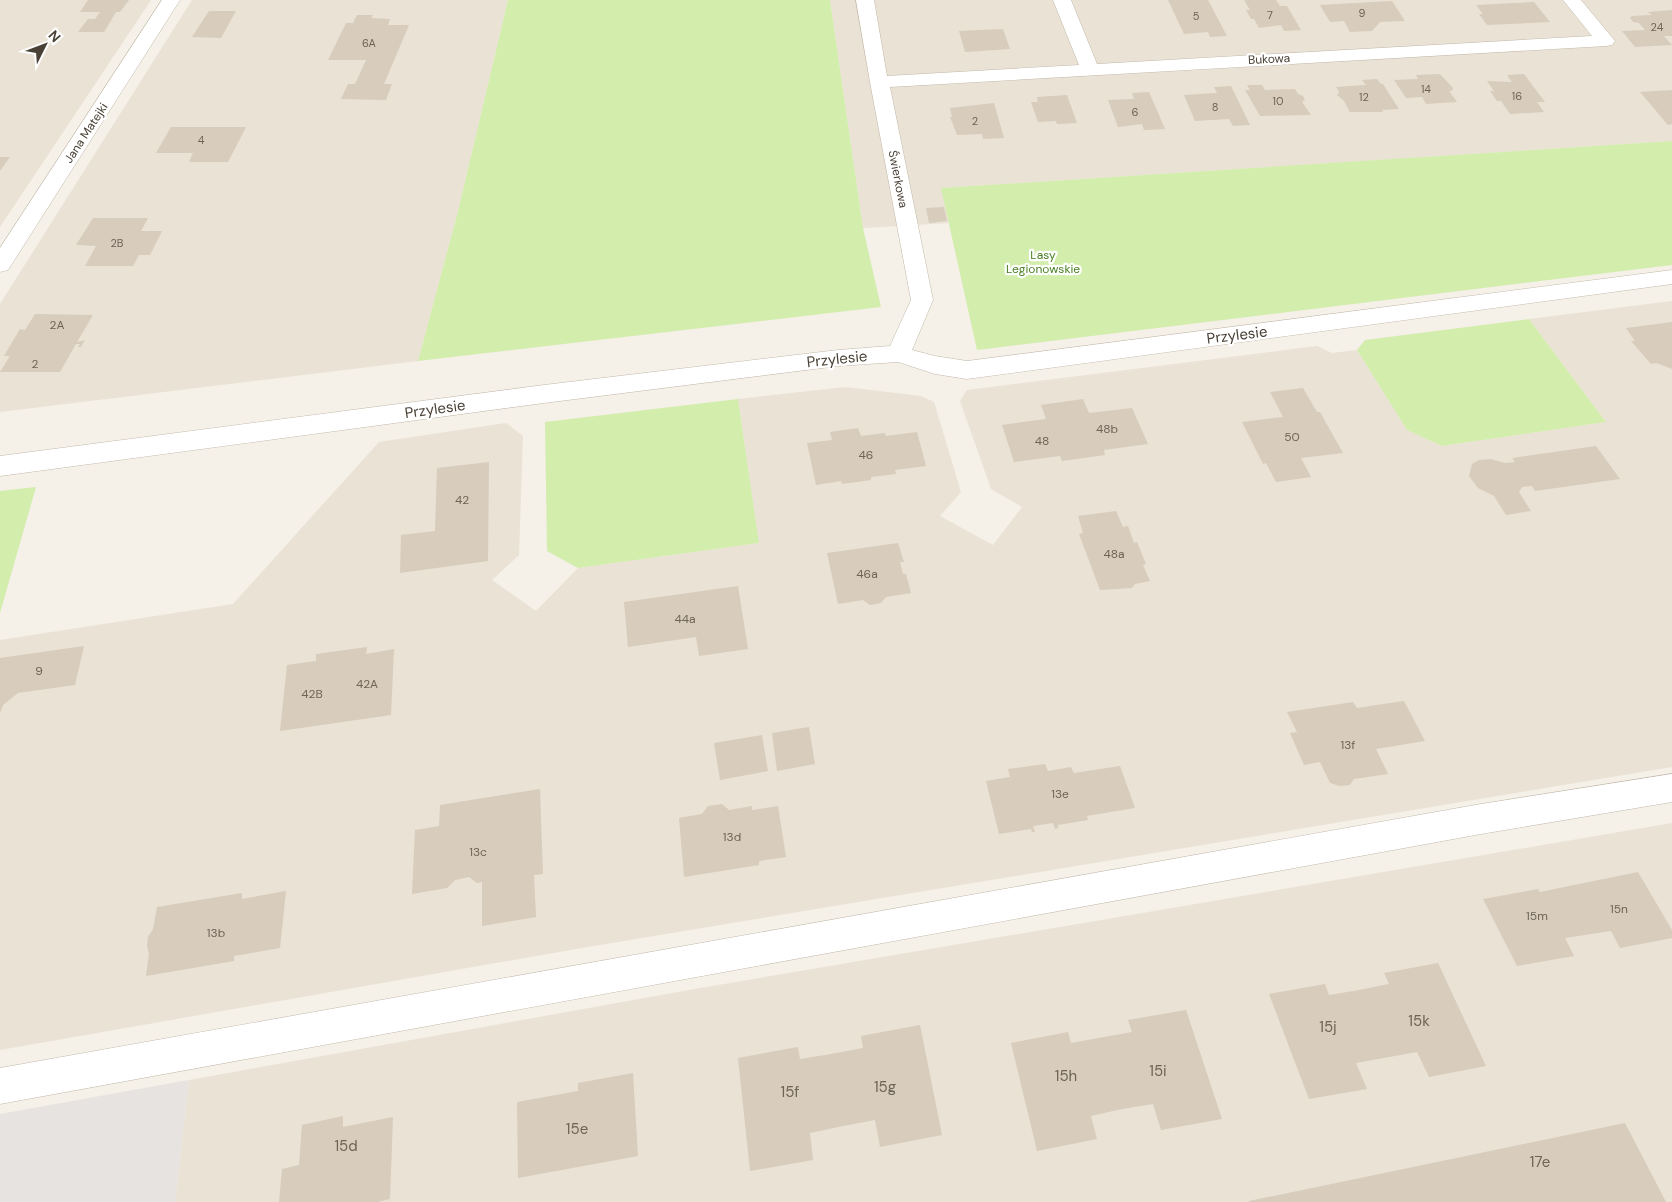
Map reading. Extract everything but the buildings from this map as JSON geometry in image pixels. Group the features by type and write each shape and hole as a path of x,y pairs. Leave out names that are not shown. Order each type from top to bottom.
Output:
{"street":[{"name":"Jana Matejki","path":"0,265 171,0"},
{"name":"Świerkowa","path":"865,0 879,82 922,300 898,354"},
{"path":"1062,0 1090,69"},
{"name":"Bukowa","path":"879,82 1606,41 1572,0"},
{"name":"Przylesie","path":"0,466 544,394 838,358 898,354 934,365 967,370 1672,277"},
{"path":"0,1086 1480,819 1672,788"}],"shaded area":[{"path":"0,0 151,0 0,227"},
{"path":"192,0 508,0 458,211 418,361 0,412 0,304"},
{"path":"830,0 1672,0 1672,141 942,188 949,223 863,228"},
{"path":"1672,301 1672,767 576,949 0,1050 0,640 233,604 379,442 506,423 523,436 519,555 492,580 536,611 578,568 759,543 738,399 845,387 921,396 934,402 961,492 940,516 993,545 1022,507 991,489 960,401 967,390 1317,346 1332,353 1357,350 1407,430 1442,446 1606,422 1529,319"},
{"path":"1672,823 1672,1202 175,1202 189,1080 689,990"},
{"path":"189,1080 175,1202 0,1202 0,1114"}],"green space":[{"path":"508,0 830,0 863,228 881,307 418,361 458,211"},
{"name":"Lasy Legionowskie","path":"1672,141 1672,265 977,350 941,188"},
{"path":"1529,319 1606,422 1442,446 1407,430 1357,350 1365,340"},
{"path":"738,399 759,543 578,568 547,551 545,422"},
{"path":"36,487 0,613 0,491"}]}
